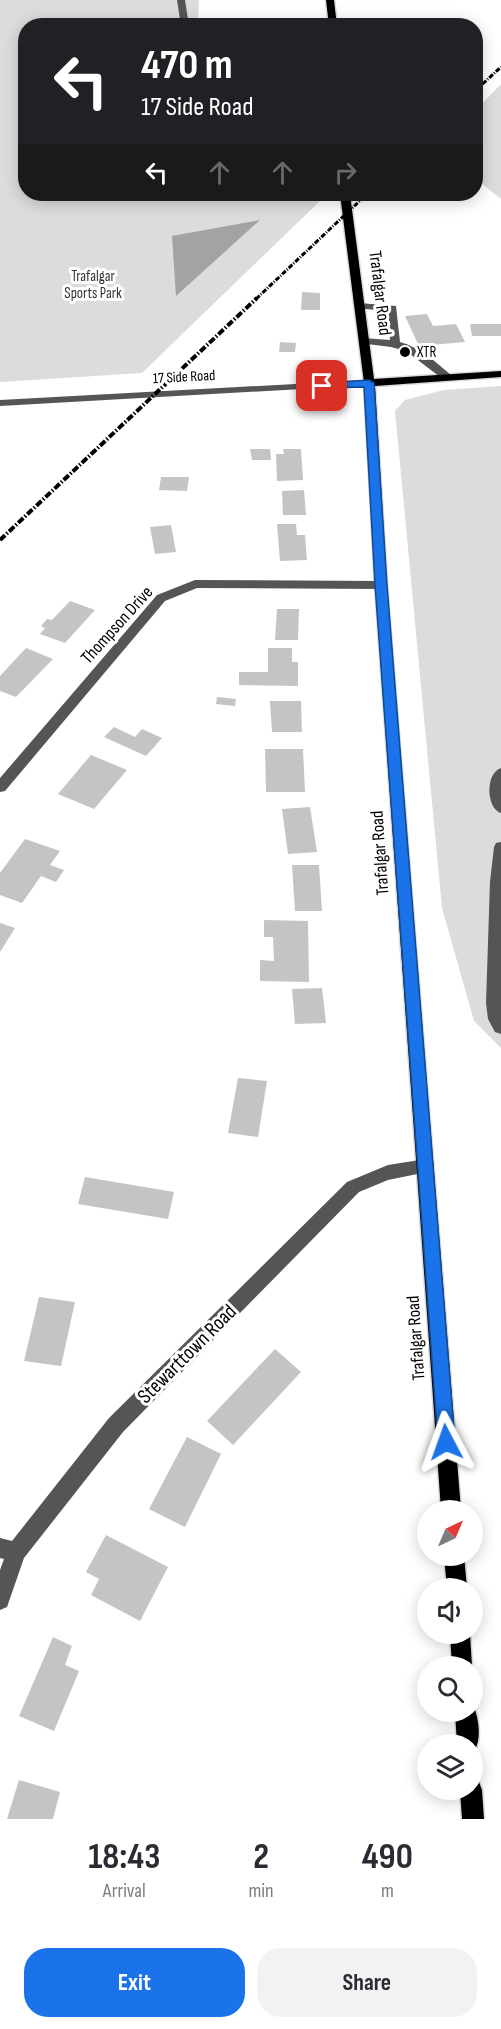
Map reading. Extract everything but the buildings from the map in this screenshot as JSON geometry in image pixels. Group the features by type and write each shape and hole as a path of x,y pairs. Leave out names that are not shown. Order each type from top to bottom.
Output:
{"main road":[{"path":"330,0 332,18"},
{"name":"Trafalgar Road","path":"346,201 369,383 381,585 450,1500"},
{"path":"369,383 501,374"},
{"path":"472,1800 473,1819"}],"street":[{"path":"181,0 184,18"},
{"path":"359,306 392,308 395,342"},
{"path":"363,341 395,342 421,353 448,378"},
{"name":"17 Side Road","path":"0,403 369,383"},
{"name":"Thompson Drive","path":"0,788 161,598 195,584 381,585"},
{"path":"501,772 496,782 497,797 501,808"},
{"path":"501,847 496,882 494,982 495,1011 501,1027"},
{"name":"Stewarttown Road","path":"0,1600 8,1550 116,1425 353,1187 386,1171 426,1166"}],"green space":[{"name":"Trafalgar Sports Park","path":"0,0 199,0 198,18 18,18 18,201 319,202 142,373 0,382"},
{"path":"501,84 501,199 483,185 483,103"},
{"path":"501,386 501,1048 474,1021 442,908 395,411 405,400 444,390"}],"shaded area":[{"path":"260,220 176,296 172,236"}],"railway":[{"path":"483,84 501,67"},
{"path":"256,299 360,201"},
{"path":"0,540 257,298"}],"place":[{"name":"XTR","path":"405,352"}],"route":[{"path":"322,386 369,383 381,585 446,1442"}]}
